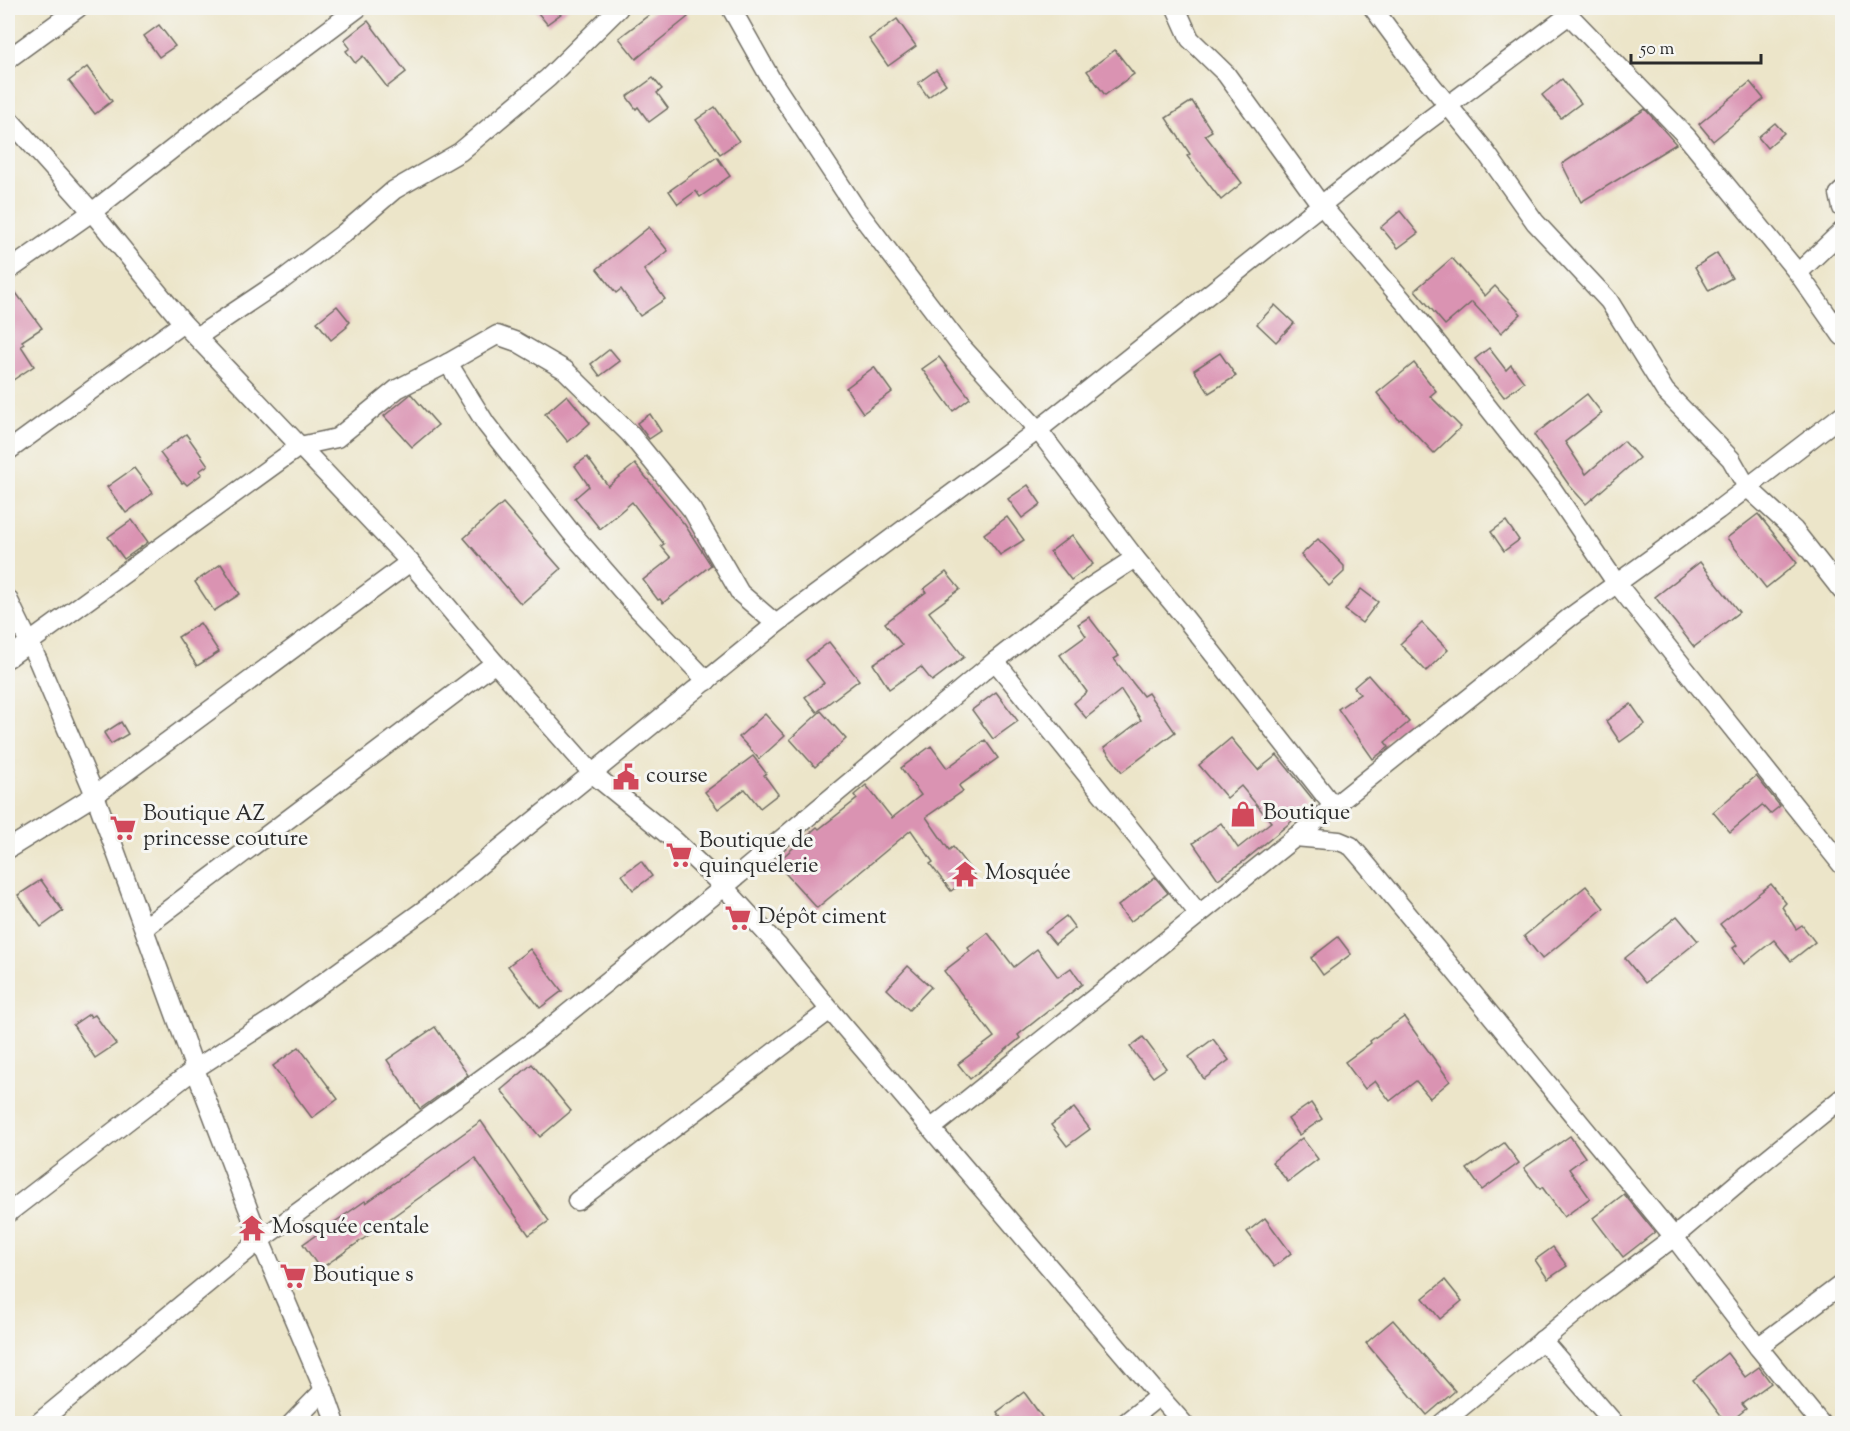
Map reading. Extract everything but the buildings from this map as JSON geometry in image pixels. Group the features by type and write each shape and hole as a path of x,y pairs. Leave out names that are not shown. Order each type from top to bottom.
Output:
{"street":[{"path":"8,59 78,8"},
{"path":"8,271 92,212 231,103 358,8"},
{"path":"197,337 282,280 344,233 394,190 460,152 548,78 619,8"},
{"path":"731,8 772,81 856,210 960,345 1038,430 1135,558 1334,807"},
{"path":"1176,8 1190,39 1226,74 1321,205 1412,310 1536,469 1617,584 1842,865"},
{"path":"1373,8 1416,66 1482,147 1534,222 1609,301 1665,391 1731,459 1747,487 1794,530 1842,591"},
{"path":"8,1213 195,1070 277,1016 428,907 776,624 1038,430 1566,11 1686,136 1798,273 1842,336"},
{"path":"8,118 92,212 183,323 410,562 593,774 673,839 724,887 777,945 1184,1424"},
{"path":"1842,191 1839,194 1842,208"},
{"path":"1798,273 1842,231"},
{"path":"8,451 183,323"},
{"path":"8,658 300,446 338,438 397,389 497,334 517,342 565,370 630,434 692,510 740,593 776,624"},
{"path":"448,363 486,424 570,531 638,609 707,681"},
{"path":"932,1128 1569,618 1842,415"},
{"path":"37,1424 260,1240 536,1039 724,887 995,661 1086,590 1135,558"},
{"path":"8,849 95,795 410,562"},
{"path":"8,599 39,661 95,795 195,1070 260,1240 324,1390 336,1424"},
{"path":"995,661 1199,914"},
{"path":"144,928 495,663"},
{"path":"1295,837 1339,841 1351,846 1674,1237 1758,1347 1821,1424"},
{"path":"577,1201 830,1010"},
{"path":"1441,1424 1602,1291 1674,1237 1842,1098"},
{"path":"1758,1347 1842,1284"},
{"path":"1542,1340 1615,1424"},
{"path":"291,1424 324,1390"},
{"path":"1124,1424 1159,1396"}],"place":[{"name":"course","path":"626,777"},
{"name":"Boutique","path":"1243,814"},
{"name":"Boutique AZ princesse couture","path":"123,828"},
{"name":"Boutique de quinquelerie","path":"679,855"},
{"name":"Mosquée","path":"965,874"},
{"name":"Dépôt ciment","path":"738,918"},
{"name":"Mosquée centale","path":"252,1228"},
{"name":"Boutique s","path":"293,1276"}]}
